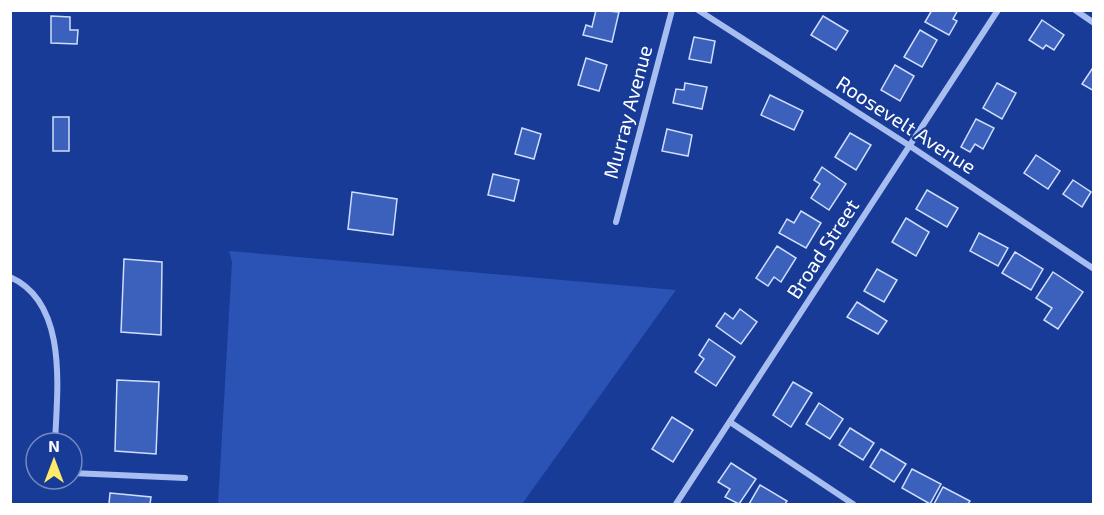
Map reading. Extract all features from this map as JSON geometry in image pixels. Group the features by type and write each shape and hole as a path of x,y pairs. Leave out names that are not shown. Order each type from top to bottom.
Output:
{"street":[{"name":"Murray Avenue","path":"616,222 672,10"},
{"name":"Roosevelt Avenue","path":"698,10 910,146 1094,269"},
{"name":"Broad Street","path":"676,504 998,10"},
{"path":"1075,10 1094,23"},
{"path":"10,277 23,283 40,304 56,344 58,368 55,431"},
{"path":"730,422 853,504"},
{"path":"84,474 186,478"}],"shaded area":[{"path":"229,251 676,290 522,504 218,504 232,262"}],"building":[{"path":"596,10 619,12 612,42 583,35 586,25 592,27"},
{"path":"932,10 958,10 953,19 957,21 949,35 925,22"},
{"path":"51,16 70,17 70,30 78,30 77,44 51,43"},
{"path":"823,16 848,31 836,50 811,35"},
{"path":"1042,20 1064,35 1054,50 1046,45 1043,49 1029,40"},
{"path":"920,30 937,40 922,67 904,57"},
{"path":"694,37 715,41 711,63 689,59"},
{"path":"586,58 607,65 599,91 578,85"},
{"path":"895,65 914,76 900,101 881,90"},
{"path":"1094,66 1094,91 1082,84"},
{"path":"685,83 707,87 702,109 673,103 676,89 684,90"},
{"path":"997,83 1016,93 1002,119 983,108"},
{"path":"770,95 803,111 794,130 761,115"},
{"path":"53,117 69,117 69,151 53,151"},
{"path":"976,119 994,128 983,149 975,144 970,152 961,147"},
{"path":"522,128 541,134 534,159 515,154"},
{"path":"667,129 692,135 688,156 662,151"},
{"path":"850,133 871,145 856,170 835,157"},
{"path":"1036,155 1060,171 1048,189 1024,173"},
{"path":"822,167 846,184 829,210 811,198 820,184 814,180"},
{"path":"493,174 519,180 514,201 488,195"},
{"path":"1073,180 1091,192 1082,207 1063,194"},
{"path":"927,190 958,208 947,227 916,209"},
{"path":"352,192 397,199 393,235 348,229"},
{"path":"801,211 821,223 806,248 779,233 787,219 794,223"},
{"path":"906,218 929,232 916,256 892,242"},
{"path":"979,233 1008,248 998,266 970,251"},
{"path":"777,246 796,258 781,282 774,277 768,286 756,278"},
{"path":"1015,252 1043,269 1031,290 1002,273"},
{"path":"124,259 162,262 161,335 121,332"},
{"path":"877,269 897,280 884,302 864,291"},
{"path":"1053,272 1083,292 1058,329 1044,320 1052,308 1036,298"},
{"path":"857,302 887,321 878,334 847,317"},
{"path":"740,309 757,322 741,344 716,326 725,313 733,319"},
{"path":"709,339 735,357 716,386 695,372 704,359 699,355"},
{"path":"117,380 159,382 156,454 115,451"},
{"path":"793,382 812,393 791,427 773,415"},
{"path":"819,403 843,419 830,439 806,424"},
{"path":"672,417 693,430 673,462 652,449"},
{"path":"850,428 874,443 863,460 839,445"},
{"path":"881,449 906,464 894,482 870,467"},
{"path":"731,463 756,479 739,504 725,497 730,489 718,482"},
{"path":"912,469 941,484 930,504 902,488"},
{"path":"760,485 787,501 785,504 749,504"},
{"path":"943,487 970,501 968,504 934,504"},
{"path":"110,493 151,497 150,504 109,504"}]}
